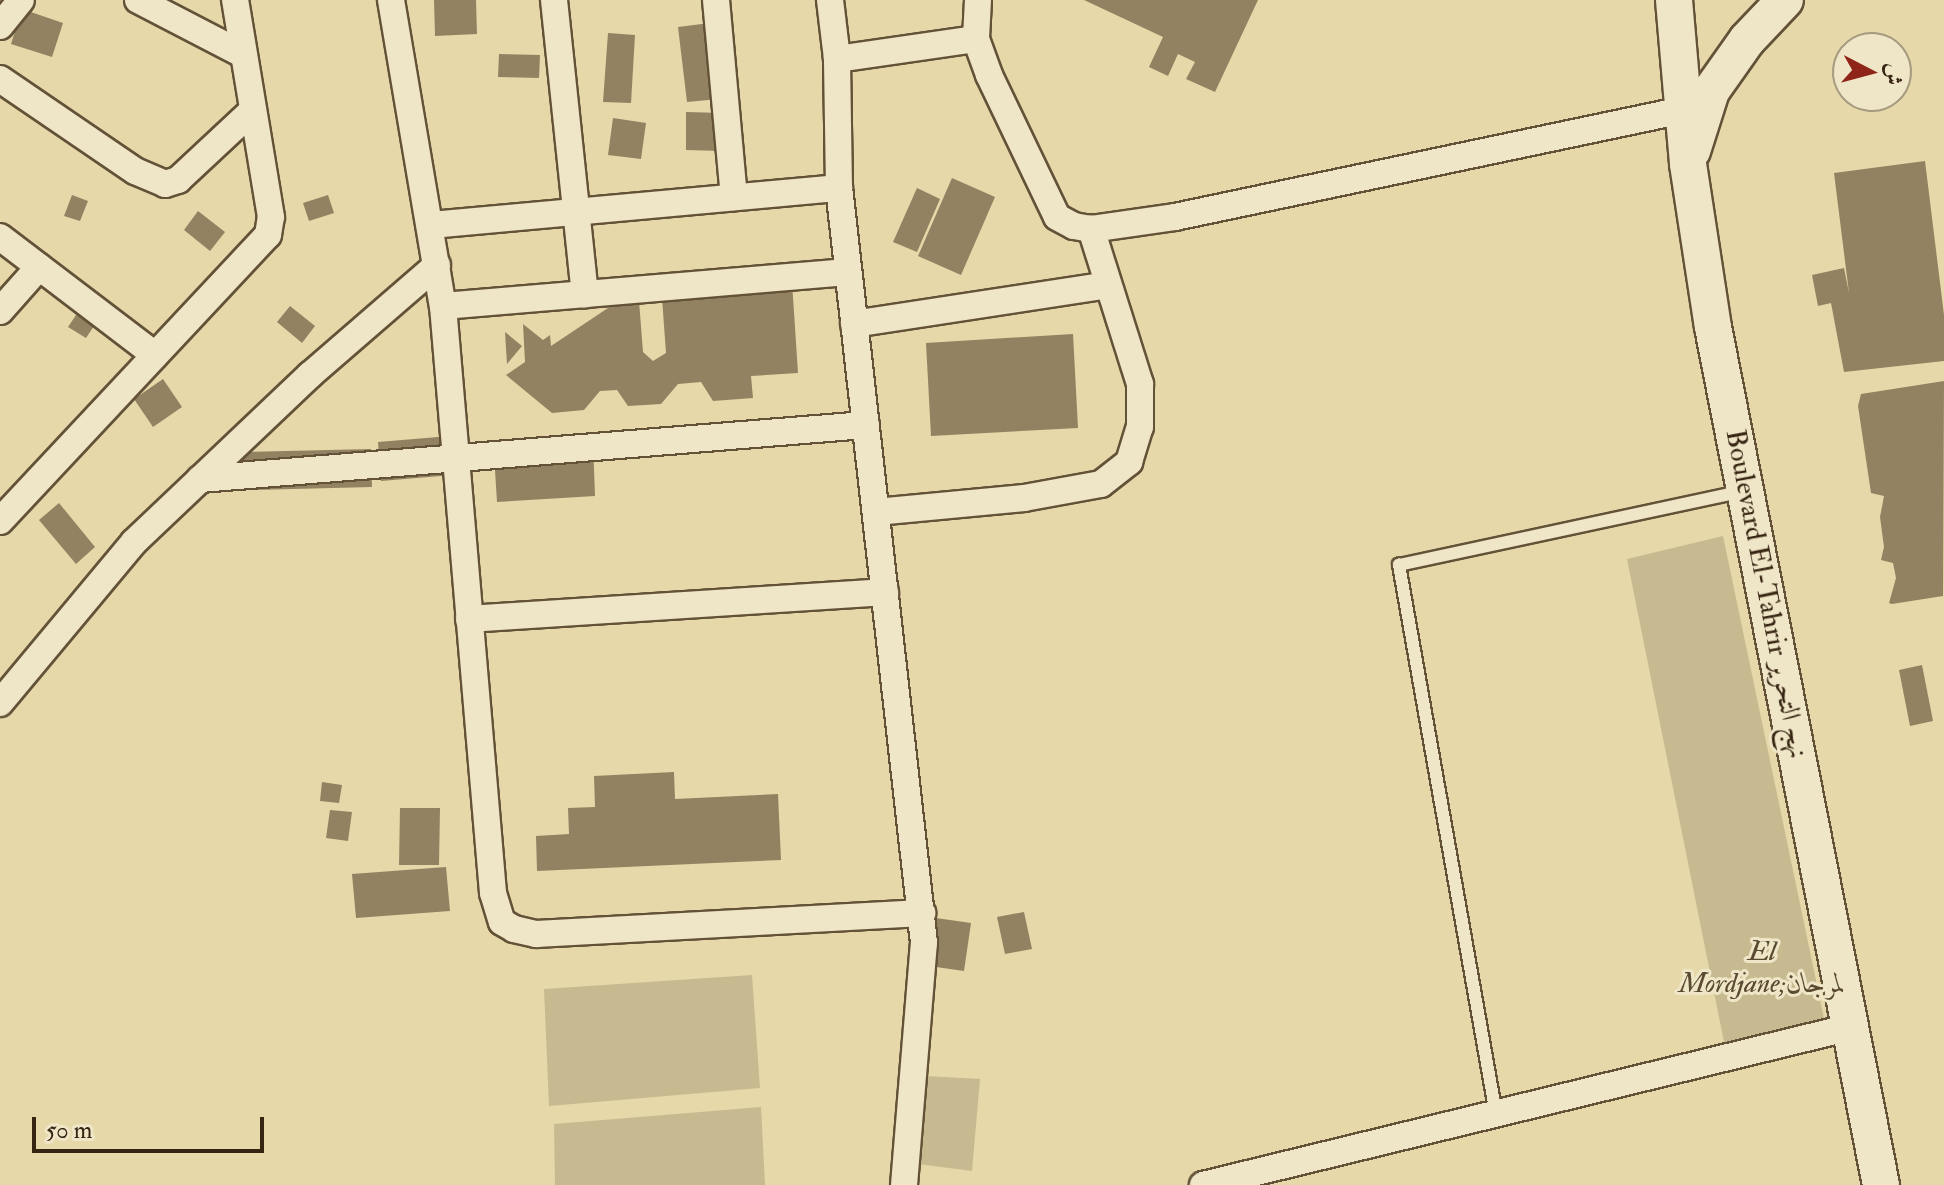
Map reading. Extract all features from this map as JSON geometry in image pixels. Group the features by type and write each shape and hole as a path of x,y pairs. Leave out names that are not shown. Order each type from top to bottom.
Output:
{"main road":[{"name":"Boulevard El-Tahrir نهج التحرير","path":"1674,0 1688,164 1713,327 1881,1185"},
{"path":"1688,164 1711,91 1747,40 1785,0"}],"street":[{"path":"0,26 21,0"},
{"path":"138,0 244,55"},
{"path":"0,521 268,235 271,217 251,112 235,0"},
{"path":"391,0 443,306 493,893 502,922 514,929 536,934 922,913"},
{"path":"554,0 579,212 585,294"},
{"path":"716,0 734,197"},
{"path":"830,0 837,59 839,188 924,943 904,1185"},
{"path":"978,0 976,39 1057,217 1074,226 1091,229 1175,217 1683,110"},
{"path":"837,59 976,39"},
{"path":"0,79 135,171 165,184 178,180 251,112"},
{"path":"431,225 839,188"},
{"path":"876,512 1024,498 1101,484 1129,462 1140,427 1140,384 1091,229"},
{"path":"0,237 155,355"},
{"path":"0,703 134,542 310,375 437,265"},
{"path":"0,311 39,267"},
{"path":"443,306 848,272"},
{"path":"854,324 1108,285"},
{"path":"200,479 866,425"},
{"path":"469,619 885,592"},
{"path":"1203,1185 1267,1177 1496,1114 1851,1027"}],"lane":[{"path":"1496,1114 1399,565 1747,490"}],"green space":[{"name":"El Mordjane;لمرجان","path":"1723,536 1826,1028 1725,1047 1627,559"},
{"path":"752,975 760,1088 549,1106 544,989"},
{"path":"926,1076 980,1079 972,1171 918,1164"},
{"path":"761,1107 765,1185 555,1185 554,1124"}],"building":[{"path":"434,0 476,0 477,34 435,36"},
{"path":"1084,0 1258,0 1215,92 1186,79 1195,62 1178,54 1168,76 1149,67 1163,37"},
{"path":"22,9 63,23 52,57 11,44"},
{"path":"710,23 719,99 687,102 678,27"},
{"path":"608,33 635,35 631,103 603,102"},
{"path":"499,54 540,55 539,78 498,77"},
{"path":"686,112 723,113 722,151 686,150"},
{"path":"613,118 646,123 641,159 608,155"},
{"path":"1925,161 1944,315 1944,361 1844,372 1831,303 1818,306 1812,275 1844,268 1849,293 1834,173"},
{"path":"952,178 995,197 961,275 918,256"},
{"path":"917,188 940,199 917,252 893,242"},
{"path":"72,195 88,201 80,221 64,216"},
{"path":"328,195 334,213 309,221 303,203"},
{"path":"198,211 225,232 210,251 184,230"},
{"path":"792,282 798,373 751,376 753,398 713,401 701,382 678,384 661,404 628,406 617,390 600,391 584,410 552,413 506,375 525,362 523,324 543,340 550,335 551,346 638,288 643,352 653,361 666,353 662,298"},
{"path":"290,306 315,326 302,343 277,322"},
{"path":"78,312 96,323 86,338 68,327"},
{"path":"505,332 522,346 507,364"},
{"path":"1073,334 1078,428 931,436 926,343"},
{"path":"163,379 182,407 153,427 134,399"},
{"path":"1944,381 1943,596 1892,604 1889,603 1896,578 1893,563 1881,560 1884,547 1880,517 1884,496 1871,493 1858,406 1861,394"},
{"path":"462,435 465,474 381,481 378,442"},
{"path":"593,443 595,496 497,502 494,454"},
{"path":"371,449 372,487 208,491 207,453"},
{"path":"59,503 95,547 76,564 39,520"},
{"path":"1922,665 1933,721 1910,726 1899,670"},
{"path":"674,772 675,799 778,794 781,860 537,871 536,836 569,834 568,808 595,807 594,776"},
{"path":"322,782 342,785 339,803 320,801"},
{"path":"400,808 440,808 439,865 399,865"},
{"path":"330,810 352,812 348,841 326,838"},
{"path":"446,867 450,911 356,918 352,874"},
{"path":"1024,912 1032,949 1005,954 997,917"},
{"path":"929,917 971,923 964,971 922,965"}]}
